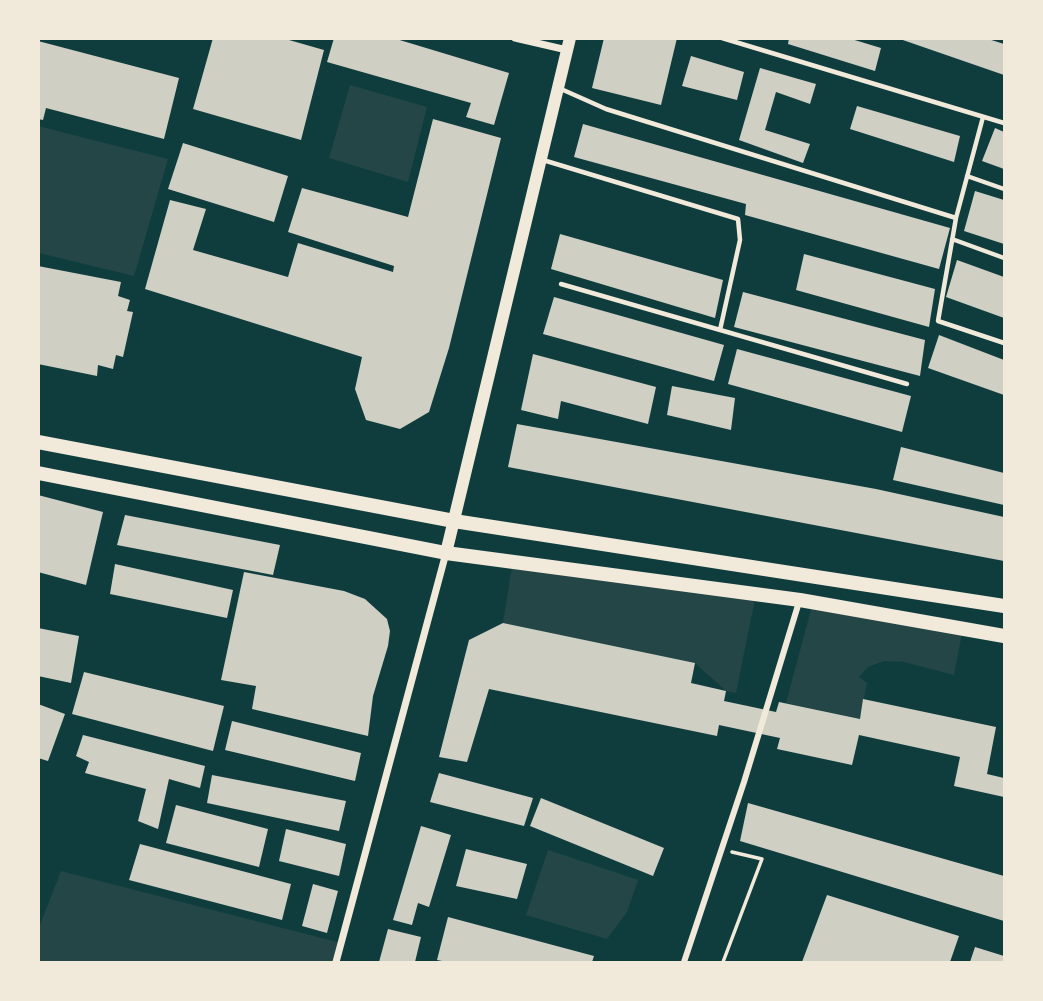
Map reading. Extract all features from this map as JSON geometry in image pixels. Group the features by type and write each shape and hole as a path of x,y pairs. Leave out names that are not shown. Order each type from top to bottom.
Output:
{"main road":[{"path":"38,442 454,521 1004,606"},
{"path":"38,473 446,553 800,600 1004,636"}],"street":[{"path":"336,962 446,553 568,44 515,38"},
{"path":"684,962 800,600"}],"lane":[{"path":"722,38 1004,123"},
{"path":"557,87 606,109 956,218"},
{"path":"983,116 956,218 938,321 1004,344"},
{"path":"539,159 738,219 740,240 720,330"},
{"path":"967,176 1004,188"},
{"path":"952,239 1004,258"},
{"path":"561,284 907,384"}],"path":[{"path":"722,849 762,859 723,962"}],"shaded area":[{"path":"350,85 427,107 408,182 329,158"},
{"path":"38,126 168,159 134,276 39,253"},
{"path":"513,560 756,594 736,693 726,691 695,663 503,623"},
{"path":"813,602 963,628 954,675 904,662 884,661 868,667 859,677 867,683 860,719 786,703"},
{"path":"548,850 638,880 627,912 607,939 526,915"},
{"path":"61,871 341,943 336,962 39,962 38,930"}],"building":[{"path":"213,38 282,38 324,50 301,140 193,109"},
{"path":"334,38 393,38 509,73 494,125 466,117 471,103 327,62"},
{"path":"604,38 677,38 661,105 592,88"},
{"path":"789,38 848,38 881,48 875,71 788,44"},
{"path":"897,38 985,38 1004,44 1004,75"},
{"path":"38,41 179,78 164,139 46,108 43,120 38,119"},
{"path":"691,56 744,72 737,100 682,86"},
{"path":"760,68 816,84 810,104 776,92 765,130 810,144 803,163 739,140"},
{"path":"857,106 960,136 954,162 850,129"},
{"path":"433,119 501,138 449,348 429,412 400,429 366,420 355,389 362,357 145,289 170,200 206,209 193,250 288,277 298,243 393,272 394,266 288,232 302,188 408,217"},
{"path":"583,124 950,228 939,269 745,215 746,204 574,157"},
{"path":"995,128 1004,132 1004,169 982,161"},
{"path":"183,143 288,176 274,222 168,189"},
{"path":"975,191 1004,200 1004,244 964,231"},
{"path":"560,234 723,280 715,318 551,269"},
{"path":"804,254 935,289 929,327 796,290"},
{"path":"957,260 1004,277 1004,318 946,297"},
{"path":"38,266 121,282 118,296 130,300 127,311 133,312 123,357 116,355 113,369 98,365 97,376 38,364"},
{"path":"743,292 925,340 920,376 734,327"},
{"path":"554,297 724,345 714,381 543,334"},
{"path":"939,335 1004,360 1004,395 928,368"},
{"path":"737,349 911,396 902,432 728,384"},
{"path":"533,354 656,387 648,424 561,401 558,419 521,410"},
{"path":"672,386 735,398 731,430 667,415"},
{"path":"517,424 876,489 1004,517 1004,561 508,467"},
{"path":"901,447 1004,473 1004,505 893,480"},
{"path":"38,495 103,512 86,585 38,572"},
{"path":"125,515 280,545 273,575 117,545"},
{"path":"115,564 233,590 227,618 110,594"},
{"path":"244,572 344,591 365,599 387,619 390,631 388,646 373,696 368,736 252,709 256,686 221,680"},
{"path":"503,623 695,663 691,683 726,691 724,701 776,712 779,702 860,719 863,699 996,727 987,774 1004,778 1004,797 954,786 960,757 859,735 852,765 777,749 780,738 719,725 717,736 489,689 467,762 439,757 469,640"},
{"path":"38,628 79,636 71,683 38,676"},
{"path":"84,672 224,706 213,751 72,714"},
{"path":"38,704 65,714 48,761 38,758"},
{"path":"232,721 361,753 355,781 225,750"},
{"path":"83,735 205,766 200,788 169,779 158,829 138,821 146,789 85,773 89,762 76,756"},
{"path":"439,773 533,798 524,826 430,802"},
{"path":"212,775 346,801 339,831 207,803"},
{"path":"541,798 664,848 653,876 530,826"},
{"path":"748,803 1004,876 1004,921 740,841"},
{"path":"176,805 268,829 259,867 166,843"},
{"path":"421,826 451,835 429,907 418,903 412,925 393,920"},
{"path":"286,829 346,844 339,876 279,861"},
{"path":"140,844 291,884 282,920 129,880"},
{"path":"466,849 527,864 517,899 456,886"},
{"path":"313,884 338,891 327,933 302,926"},
{"path":"827,895 959,936 950,962 802,962"},
{"path":"448,917 594,956 592,962 437,960"},
{"path":"388,929 421,937 415,962 379,962"},
{"path":"975,947 1004,956 1004,962 970,962"}]}
